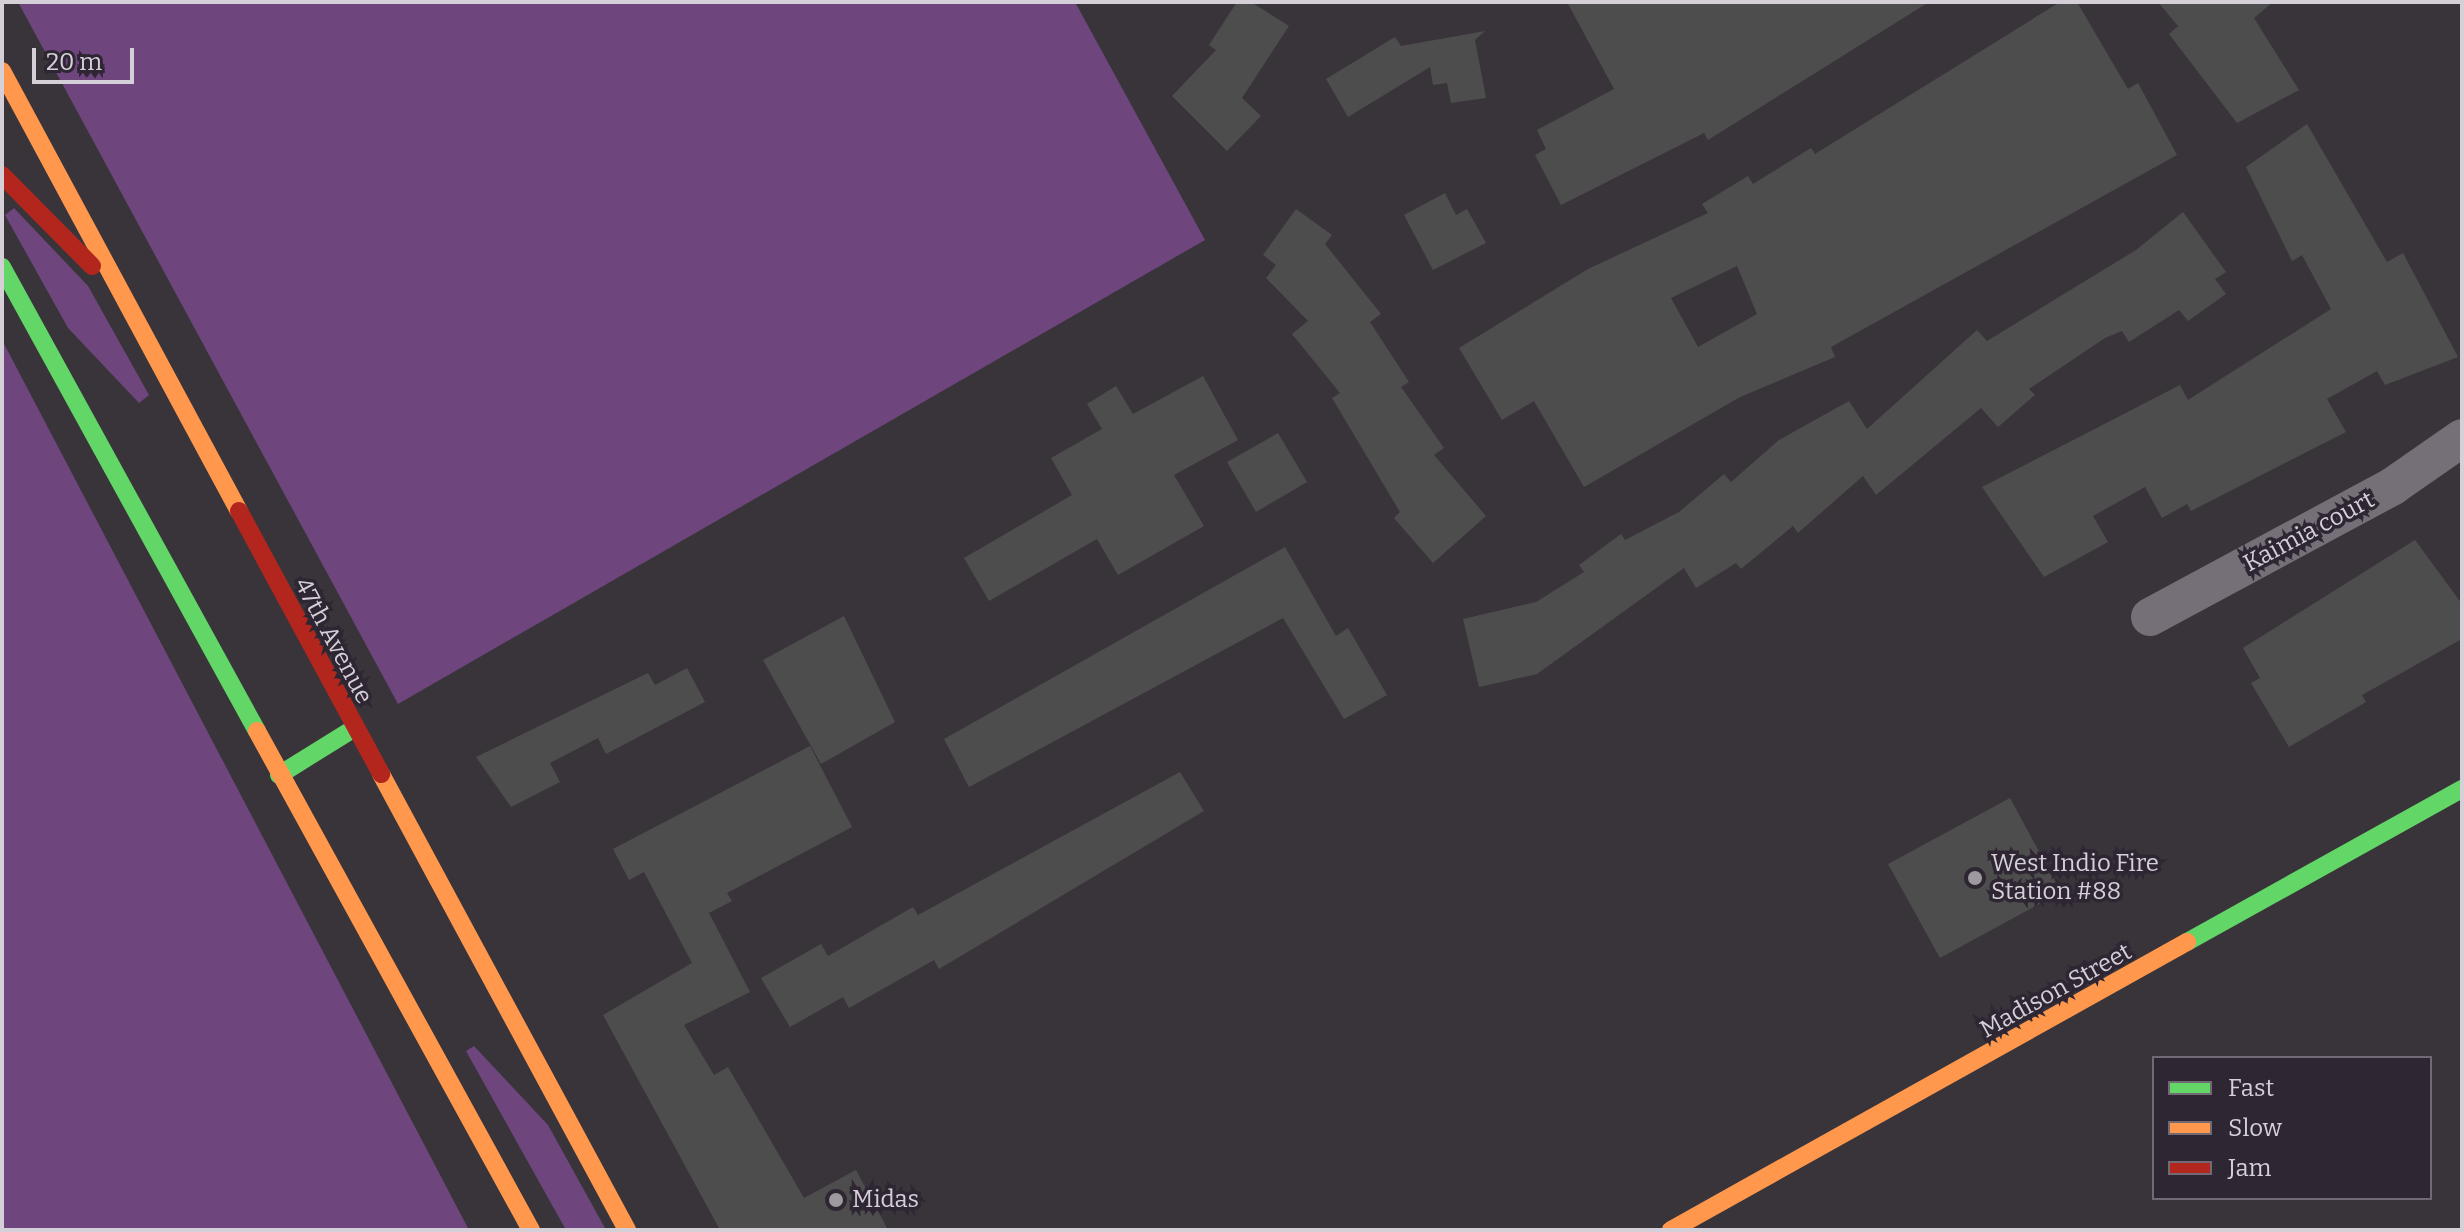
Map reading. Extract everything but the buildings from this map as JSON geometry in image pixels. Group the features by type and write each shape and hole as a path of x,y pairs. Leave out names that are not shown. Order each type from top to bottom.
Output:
{"main road":[{"name":"47th Avenue","path":"2,71 131,305 353,729 627,1230"},
{"path":"2,175 131,305"},
{"path":"2,267 531,1230"},
{"path":"279,775 353,729"},
{"name":"Madison Street","path":"1671,1230 2462,789"}],"street":[{"name":"Kaimia court","path":"2150,617 2393,486 2462,438"}],"shaded area":[{"path":"18,2 1075,2 1205,240 398,704"},
{"path":"14,208 88,286 149,395 139,403 68,328 5,215"},
{"path":"2,340 469,1230 2,1230"},
{"path":"474,1046 548,1125 606,1230 566,1230 466,1051"}],"traffic: fast":[{"path":"2,267 257,731"},
{"path":"279,775 353,729"},
{"path":"2187,942 2462,789"}],"traffic: slow":[{"path":"2,71 239,511"},
{"path":"257,731 531,1230"},
{"path":"381,774 627,1230"},
{"path":"1671,1230 2187,942"}],"traffic: jam":[{"path":"2,175 92,266"},
{"path":"239,511 381,774"}],"place":[{"name":"West Indio Fire Station #88","path":"1975,878"},
{"name":"Midas","path":"836,1200"}]}
